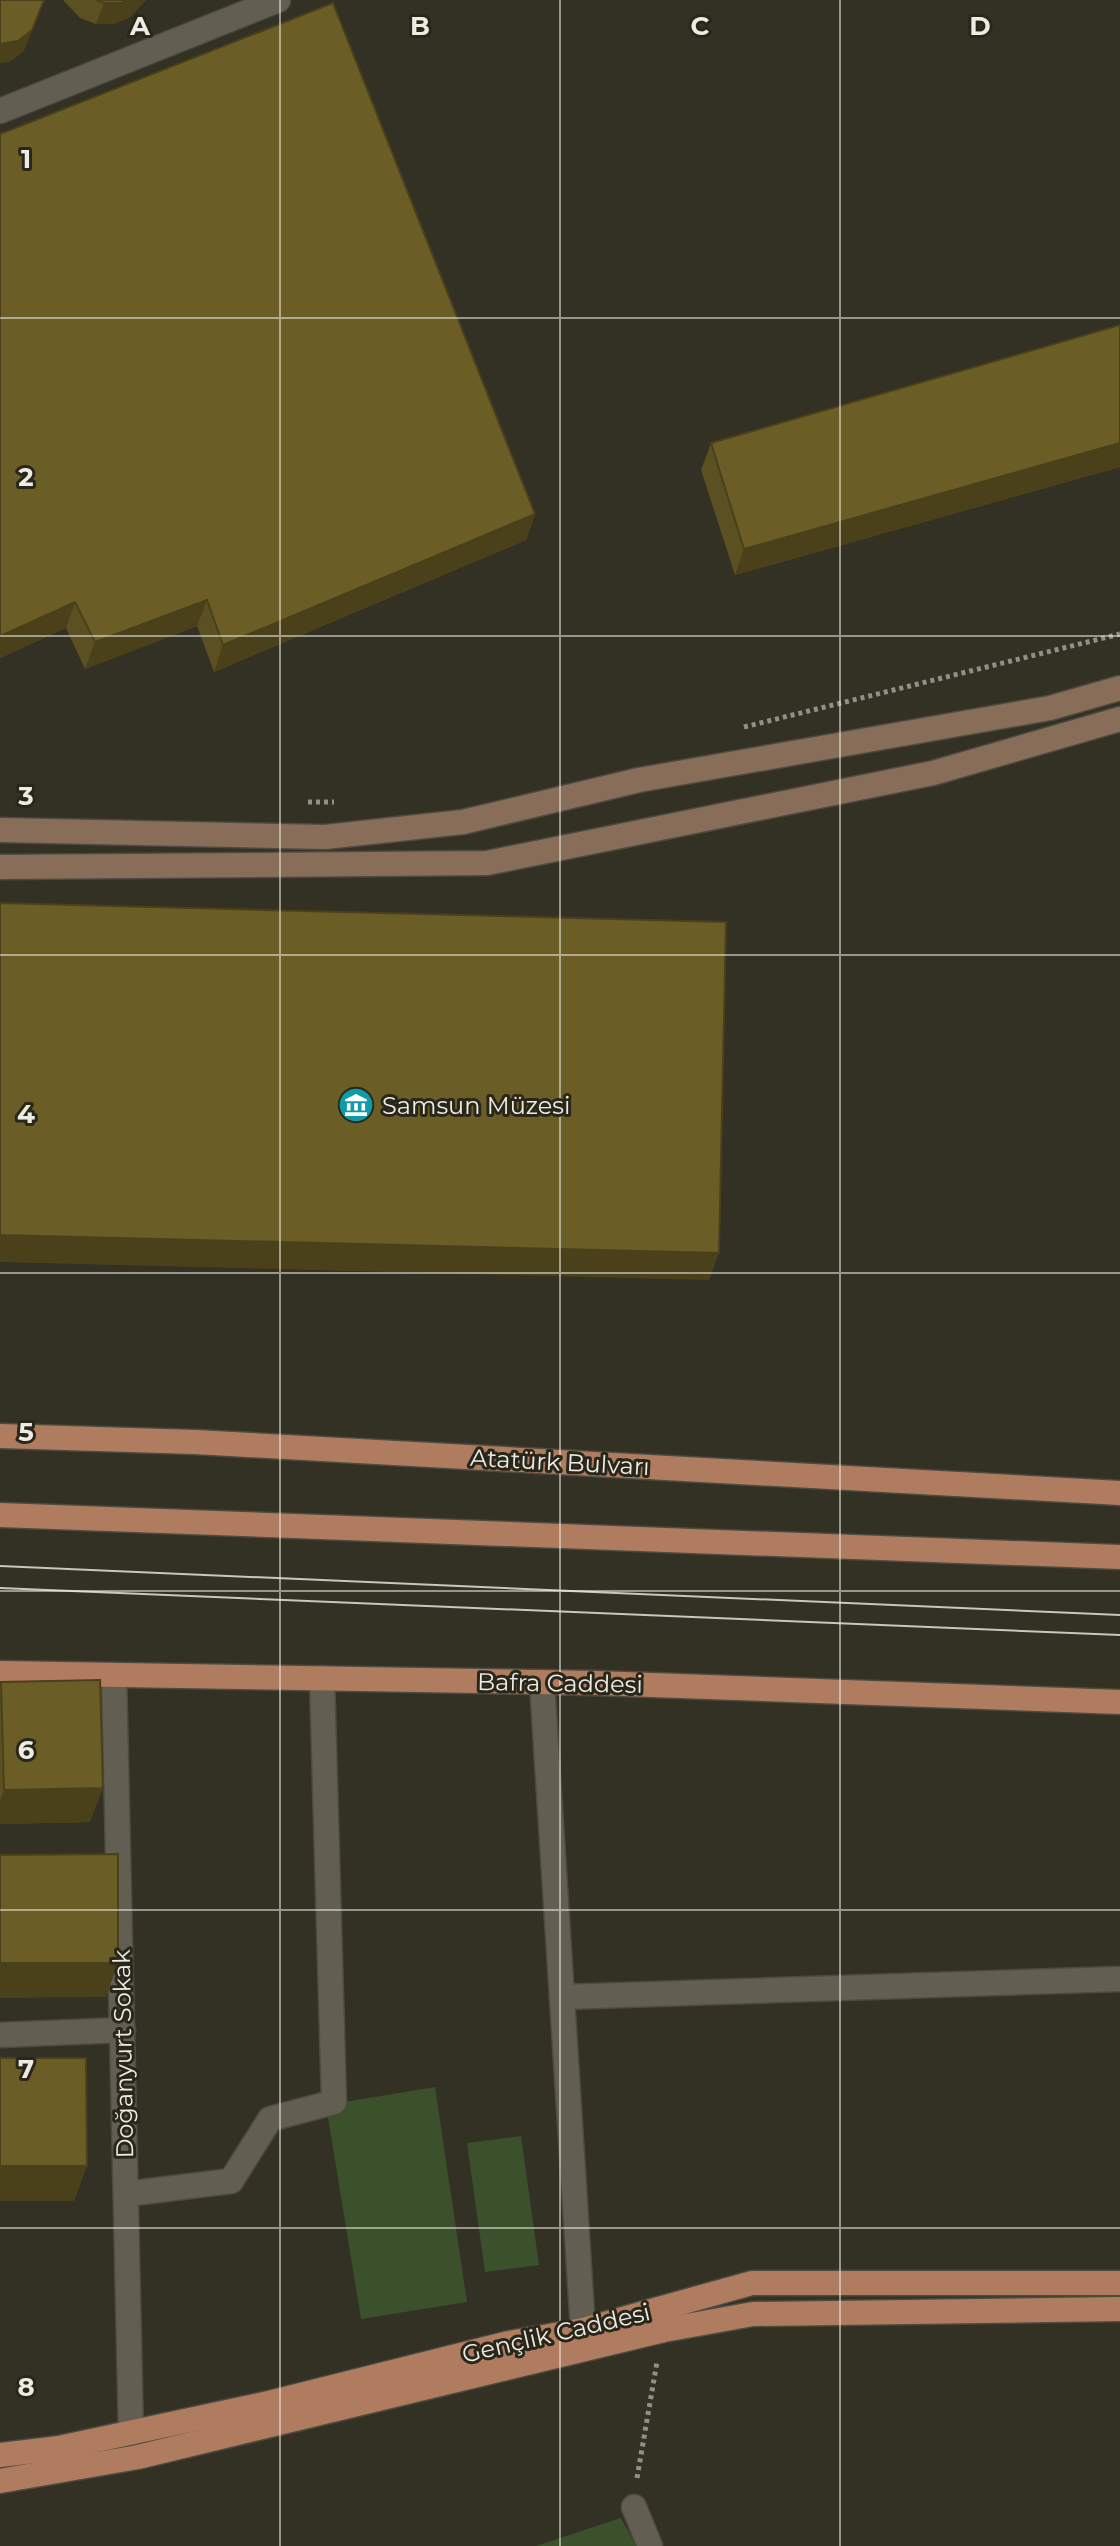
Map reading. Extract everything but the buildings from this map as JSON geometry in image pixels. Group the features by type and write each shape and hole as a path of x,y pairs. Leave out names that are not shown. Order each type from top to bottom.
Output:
{"main road":[{"name":"Atatürk Bulvarı","path":"0,1436 211,1443 1120,1493"},
{"path":"0,1515 1120,1557"},
{"name":"Bafra Caddesi","path":"0,1673 542,1682 1120,1702"},
{"name":"Gençlik Caddesi","path":"0,2455 59,2448 269,2403 509,2343 583,2330 752,2283 1120,2283"},
{"name":"Gençlik Caddesi","path":"0,2481 138,2457 664,2330 753,2314 1120,2309"}],"street":[{"path":"0,111 278,0"},
{"path":"0,830 325,837 463,822 639,780 1050,708 1120,688"},
{"path":"0,867 487,863 933,773 1120,719"},
{"name":"Doğanyurt Sokak","path":"114,1675 131,2433"},
{"path":"126,2194 231,2181 270,2119 334,2102 322,1678"},
{"path":"542,1682 583,2330"},
{"path":"562,1997 1120,1979"},
{"path":"0,2035 123,2030"},
{"path":"634,2507 650,2546"}],"path":[{"path":"737,729 1120,634"},
{"path":"300,802 346,802"},
{"path":"634,2507 640,2455 664,2330"}],"green space":[{"path":"435,2087 467,2302 361,2319 326,2105"},
{"path":"521,2136 539,2265 485,2272 467,2143"},
{"path":"621,2518 636,2546 536,2546"}],"tram line":[{"path":"0,1566 1120,1615"},
{"path":"0,1588 1120,1635"}],"place":[{"name":"Samsun Müzesi","path":"356,1105"}]}
